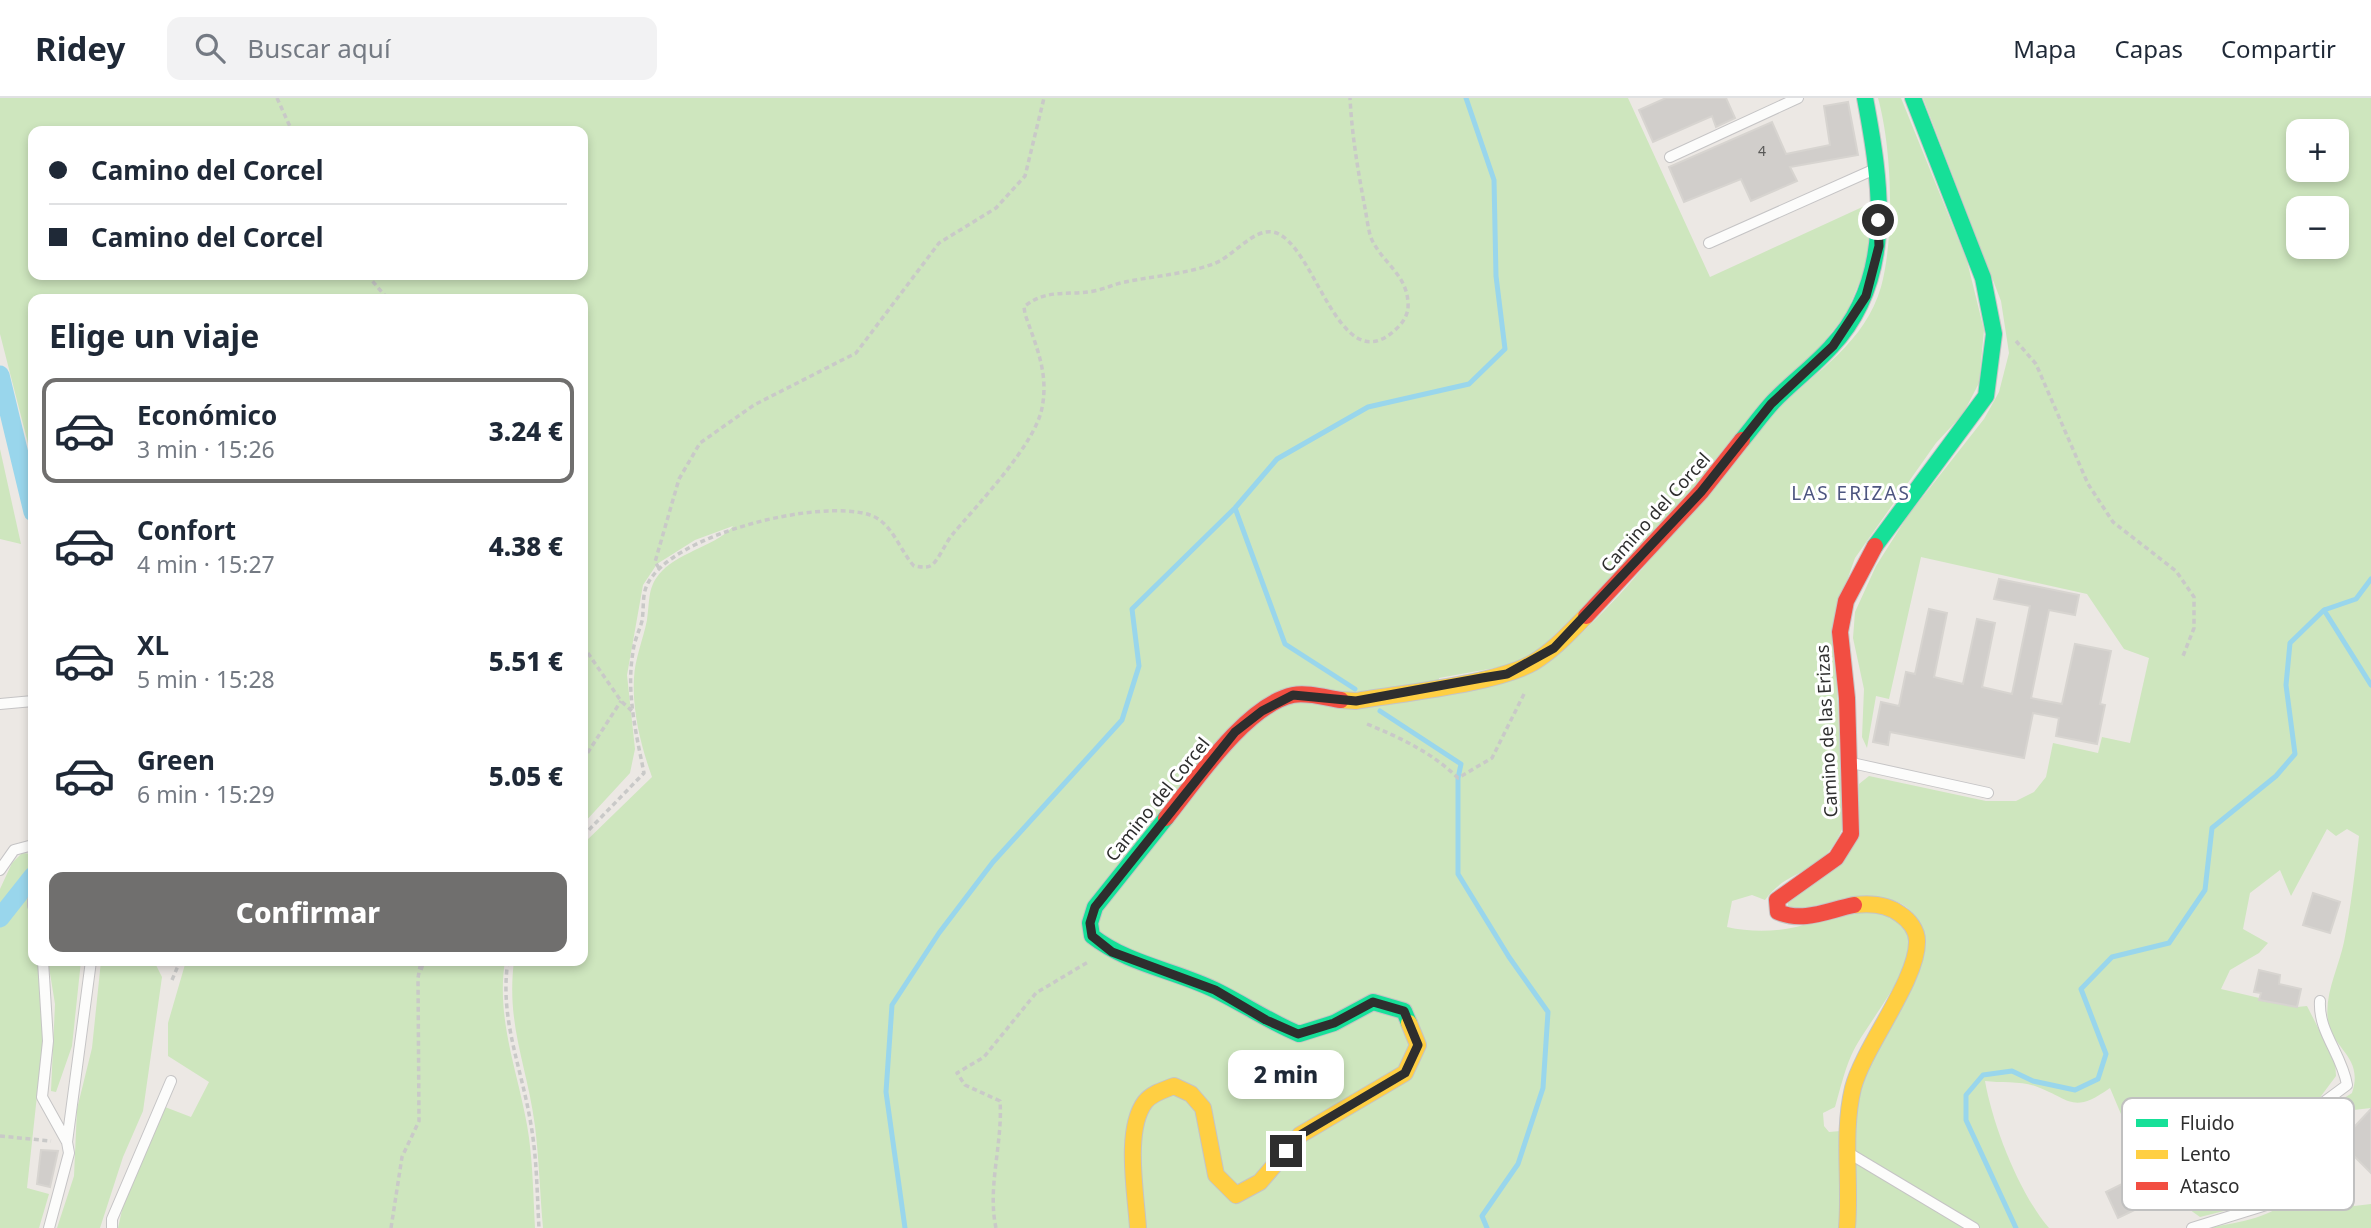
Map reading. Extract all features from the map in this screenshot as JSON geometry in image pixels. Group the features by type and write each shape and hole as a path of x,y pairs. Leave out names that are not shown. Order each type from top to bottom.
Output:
{"street":[{"name":"Camino del Corcel","path":"1109,949 1092,936 1090,923 1095,907 1235,732 1262,711 1293,695 1356,701 1507,674 1533,663 1554,648 1628,573 1701,492 1771,404 1833,346 1866,296 1879,246 1878,169 1865,98"},
{"name":"Camino de las Erizas","path":"1847,1152 1846,1122 1854,1083 1893,998 1915,960 1917,939 1910,921 1893,909 1858,903 1839,906 1802,919 1788,919 1778,912 1777,900 1785,891 1808,879 1844,850 1851,834 1850,762 1840,632 1846,601 1879,537 1946,453 1986,396 1994,334 1983,278 1913,98"},
{"path":"1109,949 1215,990 1266,1020 1298,1034 1334,1023 1373,1002 1404,1011 1418,1045 1405,1073 1300,1135 1259,1182 1237,1195 1216,1175 1203,1108 1191,1094 1174,1086 1156,1093 1144,1103 1135,1132 1139,1228"},
{"path":"1847,1152 1851,1201 1847,1228"}],"lane":[{"path":"1670,157 1798,98"},
{"path":"1709,243 1878,169"},
{"path":"0,704 28,701"},
{"path":"1850,762 1987,793"},
{"path":"0,870 15,850 28,849"},
{"path":"43,966 48,1041 42,1097 67,1142"},
{"path":"49,1228 69,1153 67,1142 90,966"},
{"path":"2320,1001 2319,1021 2344,1066 2347,1085 2329,1098"},
{"path":"112,1228 112,1219 171,1082"},
{"path":"1847,1152 1974,1228"},
{"path":"2192,1228 2250,1210"}],"path":[{"path":"277,98 290,126"},
{"path":"659,568 655,562 679,479 700,443 754,405 856,354 939,243 996,208 1026,176 1044,98"},
{"path":"588,831 644,773 632,711 633,650 642,620 646,586 659,568 698,541 732,528 802,514 843,512 870,515 881,521 914,566 925,568 933,565 950,538 992,490 1017,455 1041,412 1046,384 1040,353 1024,307 1035,298 1056,292 1093,291 1121,282 1213,264 1230,256 1255,236 1270,230 1286,236 1303,258 1317,287 1343,327 1359,339 1378,341 1394,332 1406,318 1409,305 1405,285 1372,239 1353,147 1350,98"},
{"path":"371,280 384,294"},
{"path":"2013,337 2036,364 2088,484 2113,522 2176,571 2194,597 2194,628 2183,656"},
{"path":"588,653 621,701 632,711"},
{"path":"1364,723 1406,740 1441,761 1458,778 1492,758 1527,687 1533,663"},
{"path":"588,752 621,701"},
{"path":"996,1228 993,1212 1001,1121 1000,1101 965,1085 957,1073 984,1057 1036,993 1109,949"},
{"path":"173,980 178,966"},
{"path":"391,1228 402,1157 419,1121 418,978 421,966"},
{"path":"508,966 504,989 507,1023 531,1125 540,1228"},
{"path":"0,1136 34,1141"}],"green space":[{"path":"0,98 1628,98 1710,277 1871,203 1872,228 1865,269 1846,314 1812,357 1763,404 1694,489 1624,567 1547,642 1528,657 1500,667 1439,678 1440,695 1517,677 1558,654 1589,626 1645,566 1749,440 1851,340 1874,307 1881,287 1888,243 1889,166 1878,98 1901,98 1967,261 1984,330 1979,383 1963,414 1936,443 1855,558 1834,617 1843,827 1825,856 1785,881 1765,900 1752,895 1732,901 1727,927 1753,931 1779,930 1800,926 1826,915 1872,910 1894,917 1907,933 1909,947 1899,978 1851,1056 1835,1107 1823,1113 1824,1126 1829,1132 1852,1130 1867,1061 1908,985 1921,958 1923,947 1921,931 1913,914 1901,904 1884,898 1846,899 1793,911 1788,908 1788,899 1824,875 1844,854 1854,827 1859,784 1869,776 1986,801 2016,801 2034,792 2046,777 2053,743 2098,753 2102,737 2130,743 2149,658 2124,649 2087,594 1921,557 1889,699 1876,696 1867,748 1862,737 1864,689 1853,638 1855,612 1876,566 1907,517 1984,419 1999,392 2009,353 2001,301 1923,98 2371,98 2371,1108 2354,1110 2354,1098 2345,1098 2352,1093 2354,1071 2331,1031 2327,1011 2342,951 2359,836 2347,829 2336,836 2327,829 2291,896 2280,870 2250,893 2243,929 2268,943 2259,953 2230,970 2221,989 2297,1007 2307,1006 2335,1061 2336,1076 2320,1098 2122,1098 2122,1116 2110,1088 2079,1103 2029,1084 1985,1081 1994,1118 2009,1158 2027,1197 2049,1228 543,1228 535,1126 515,1025 514,966 588,966 588,839 652,777 644,753 634,703 636,663 647,620 651,588 657,577 670,564 719,538 733,526 695,540 657,564 643,585 627,675 635,749 630,773 588,819 588,294 28,294 28,443 0,334"},
{"path":"0,449 21,544 0,539"},
{"path":"22,853 28,854 28,966 39,966 43,1040 27,1188 49,1194 39,1228 0,1228 0,889 12,863"},
{"path":"49,966 80,966 72,1046 56,1092 51,1091 55,1004"},
{"path":"100,966 156,966 162,977 143,1111 123,1157 100,1228 57,1228 74,1176 77,1109 92,1048"},
{"path":"185,966 505,966 505,1023 529,1138 535,1228 118,1228 124,1201 165,1107 191,1117 209,1082 168,1056 168,1023"},
{"path":"2371,1204 2371,1228 2207,1228 2274,1210 2354,1210 2354,1206"},
{"path":"2190,1210 2228,1210 2200,1217"}],"building":[{"path":"1666,98 1726,98 1735,118 1716,127 1712,116 1653,142 1639,110"},
{"path":"1848,102 1858,155 1790,167 1797,181 1751,201 1741,179 1684,202 1669,167 1772,122 1786,154 1830,145 1824,106"},
{"path":"1999,579 2079,595 2075,615 2049,610 2031,698 2062,704 2075,644 2111,651 2100,704 2105,705 2097,744 2056,736 2059,718 2033,713 2024,758 1890,732 1888,745 1873,742 1881,702 1899,706 1906,672 1915,674 1929,609 1947,613 1934,677 1963,684 1977,619 1995,623 1982,687 2012,694 2030,606 1994,599"},
{"path":"2313,893 2340,902 2330,933 2303,925"},
{"path":"2259,970 2280,975 2279,984 2301,989 2297,1007 2259,1000 2261,993 2254,992"},
{"path":"2371,1109 2371,1173 2354,1156 2354,1127"},
{"path":"41,1150 58,1151 50,1187 37,1184"},
{"path":"2122,1184 2122,1210 2135,1210 2118,1218 2106,1192"}],"waterway":[{"path":"905,1228 886,1092 892,1005 939,933 993,862 1122,720 1139,666 1132,609 1235,508 1277,459 1368,407 1469,384 1505,349 1496,276 1494,180 1466,98"},
{"path":"0,375 28,491"},
{"path":"1235,508 1285,644 1355,689"},
{"path":"2016,1228 1966,1120 1966,1095 1983,1075 2012,1071 2033,1081 2075,1090 2098,1079 2106,1054 2081,989 2112,957 2169,943 2205,890 2212,828 2276,776 2295,754 2286,685 2290,643 2324,610 2356,599 2371,579"},
{"path":"2324,610 2371,685"},
{"path":"1380,711 1461,764 1458,778 1458,874 1509,957 1548,1012 1543,1088 1518,1164 1482,1216 1487,1228"},
{"path":"0,918 28,882"}],"traffic: fast":[{"path":"1742,440 1773,402 1831,347 1852,320 1866,291 1875,260 1878,196 1876,163 1865,98"},
{"path":"1875,546 1986,396 1994,334 1983,278 1913,98"},
{"path":"1166,818 1095,907 1090,923 1092,936 1121,954 1217,991 1299,1034 1334,1023 1373,1002 1404,1011 1409,1023"}],"traffic: slow":[{"path":"1341,700 1356,701 1448,687 1518,670 1548,652 1586,616"},
{"path":"1847,1228 1847,1140 1853,1088 1859,1071 1909,975 1917,941 1912,926 1890,908 1854,905"},
{"path":"1138,1228 1133,1145 1139,1114 1151,1096 1174,1086 1191,1094 1203,1108 1216,1175 1236,1195 1260,1182 1300,1135 1405,1073 1418,1045 1409,1023"}],"traffic: jam":[{"path":"1586,616 1701,492 1742,440"},
{"path":"1854,905 1816,915 1797,916 1778,912 1777,900 1836,858 1851,834 1847,698 1840,632 1846,601 1875,546"},
{"path":"1166,818 1223,747 1257,713 1275,702 1299,694 1341,700"}],"district":[{"name":"LAS ERIZAS","path":"1851,493"}],"route":[{"path":"1286,1151 1300,1135 1405,1073 1418,1045 1404,1011 1373,1002 1334,1023 1298,1034 1266,1020 1215,990 1112,952 1092,936 1090,923 1095,907 1235,732 1262,711 1293,695 1356,701 1507,674 1533,663 1554,648 1628,573 1701,492 1771,404 1833,346 1866,296 1879,246 1878,220"}]}
